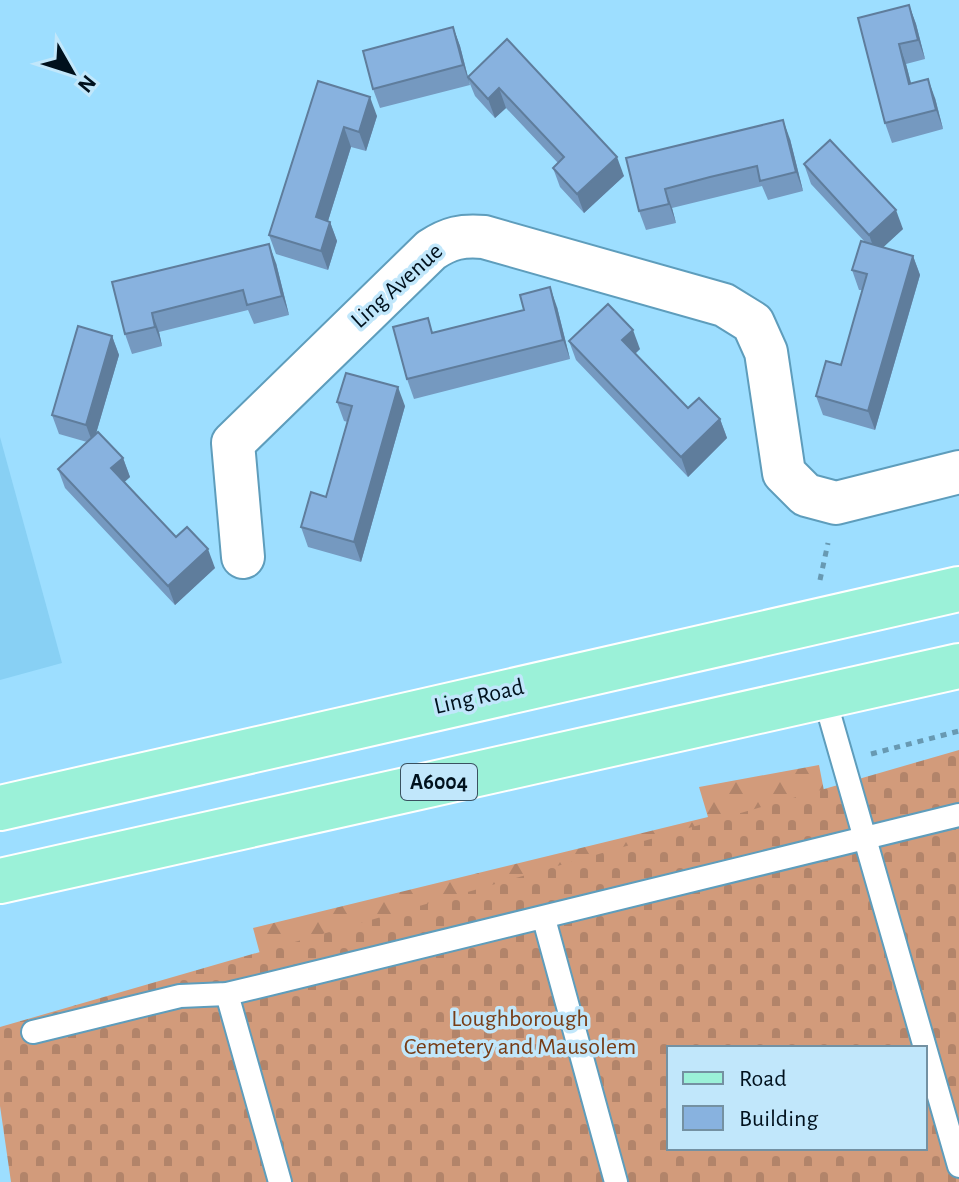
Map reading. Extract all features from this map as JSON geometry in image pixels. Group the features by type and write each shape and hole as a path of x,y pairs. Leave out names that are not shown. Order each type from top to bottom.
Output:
{"main road":[{"name":"Ling Road","path":"0,808 959,589"},
{"name":"A6004","path":"0,881 959,666"}],"street":[{"name":"Ling Avenue","path":"243,557 233,443 431,250 447,240 465,235 484,237 763,314 784,473 806,495 836,503 959,472"}],"lane":[{"path":"824,696 924,1046"},
{"path":"33,1032 180,996 227,994 544,919 959,815"},
{"path":"544,919 616,1182"},
{"path":"227,994 280,1182"},
{"path":"927,1055 959,1166"}],"path":[{"path":"843,762 959,731"}],"shaded area":[{"path":"0,437 62,663 0,680"}],"green space":[{"name":"Loughborough Cemetery and Mausolem","path":"959,750 959,1182 11,1182 0,1106 0,1027"},
{"path":"819,765 831,827 263,965 253,928 708,817 699,787"}],"building":[{"path":"909,5 918,40 899,44 909,84 928,79 936,110 885,123 858,18"},
{"path":"453,27 463,65 373,89 363,51"},
{"path":"507,39 617,157 577,194 553,168 564,157 499,88 488,99 468,77"},
{"path":"318,81 370,97 359,132 344,127 316,217 330,222 321,251 269,235"},
{"path":"783,120 796,172 760,181 757,166 710,177 665,189 669,204 639,211 626,158"},
{"path":"830,140 896,210 869,235 804,164"},
{"path":"861,241 913,256 868,411 816,396 826,361 841,365 867,274 852,270"},
{"path":"269,244 282,296 247,305 243,290 152,313 155,327 125,334 112,282"},
{"path":"550,287 563,340 407,379 393,327 428,318 432,333 524,310 520,295"},
{"path":"608,304 633,330 622,340 688,408 699,398 720,419 681,457 569,341"},
{"path":"78,326 112,336 86,425 52,415"},
{"path":"346,373 398,387 354,542 301,527 311,492 326,497 352,406 337,402"},
{"path":"98,432 123,458 111,468 176,537 187,527 208,549 168,586 58,469"}]}
